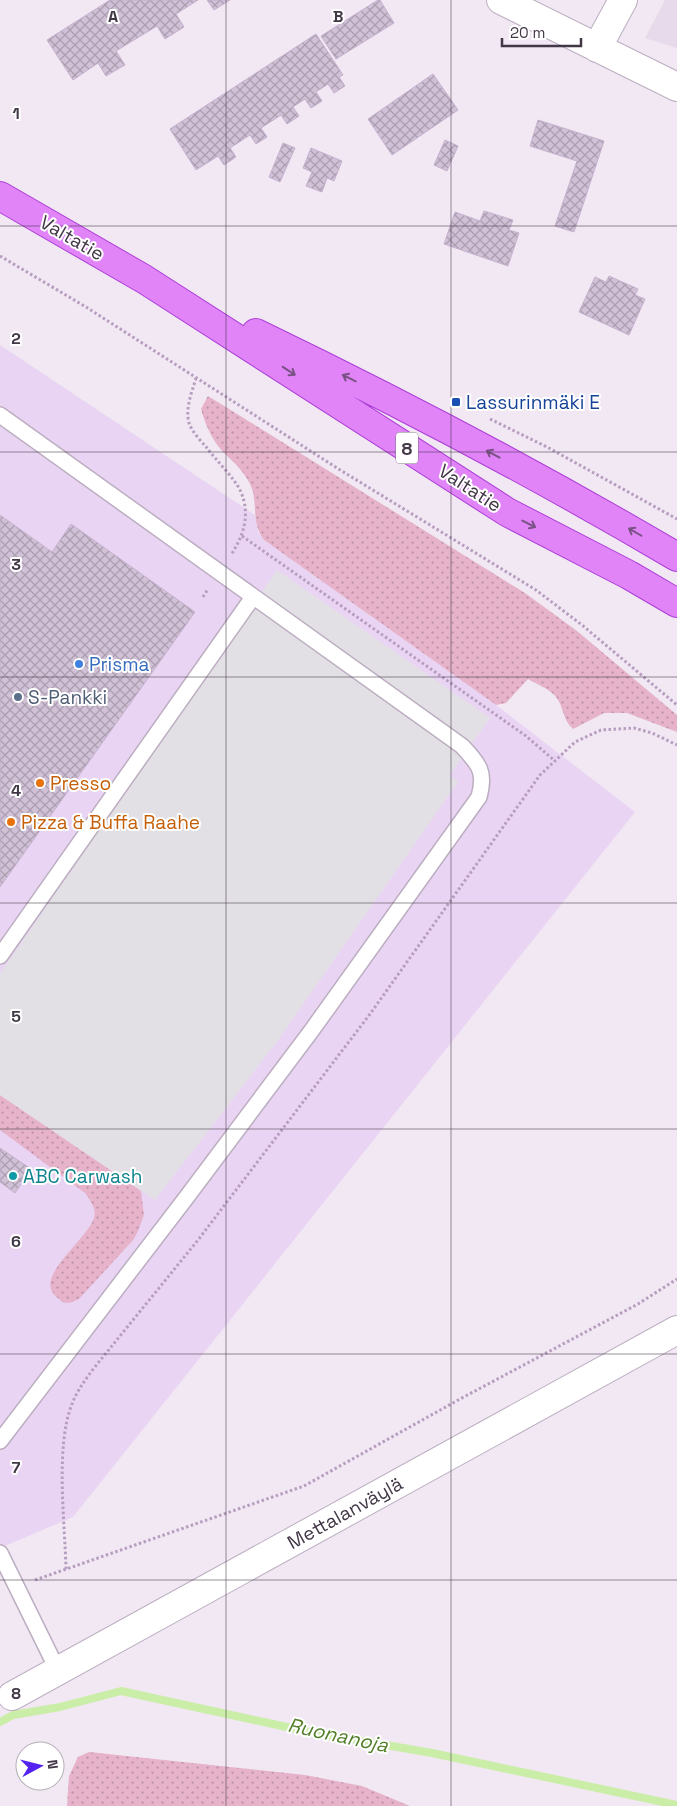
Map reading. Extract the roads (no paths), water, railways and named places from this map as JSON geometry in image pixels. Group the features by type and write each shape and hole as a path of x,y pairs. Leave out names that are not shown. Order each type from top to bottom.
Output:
{"highway":[{"name":"Valtatie","path":"0,196 144,279 507,512 629,575 677,604"},
{"name":"Valtatie","path":"144,279 346,376 584,502 677,557"}],"street":[{"path":"501,0 677,87"},
{"path":"597,48 623,0"},
{"name":"Mettalanväylä","path":"12,1696 677,1330"}],"lane":[{"path":"0,415 462,746 479,767 482,777 482,785 478,797 306,1037 186,1198 0,1441"},
{"path":"0,956 253,597"},
{"path":"0,1553 58,1671"}],"waterway":[{"name":"Ruonanoja","path":"0,1722 13,1715 60,1707 121,1691 305,1731 432,1753 677,1805"}],"place":[{"name":"Lassurinmäki E","path":"456,402"},
{"name":"Prisma","path":"79,664"},
{"name":"S-Pankki","path":"18,697"},
{"name":"Presso","path":"40,783"},
{"name":"Pizza & Buffa Raahe","path":"11,822"},
{"name":"ABC Carwash","path":"13,1176"}]}
